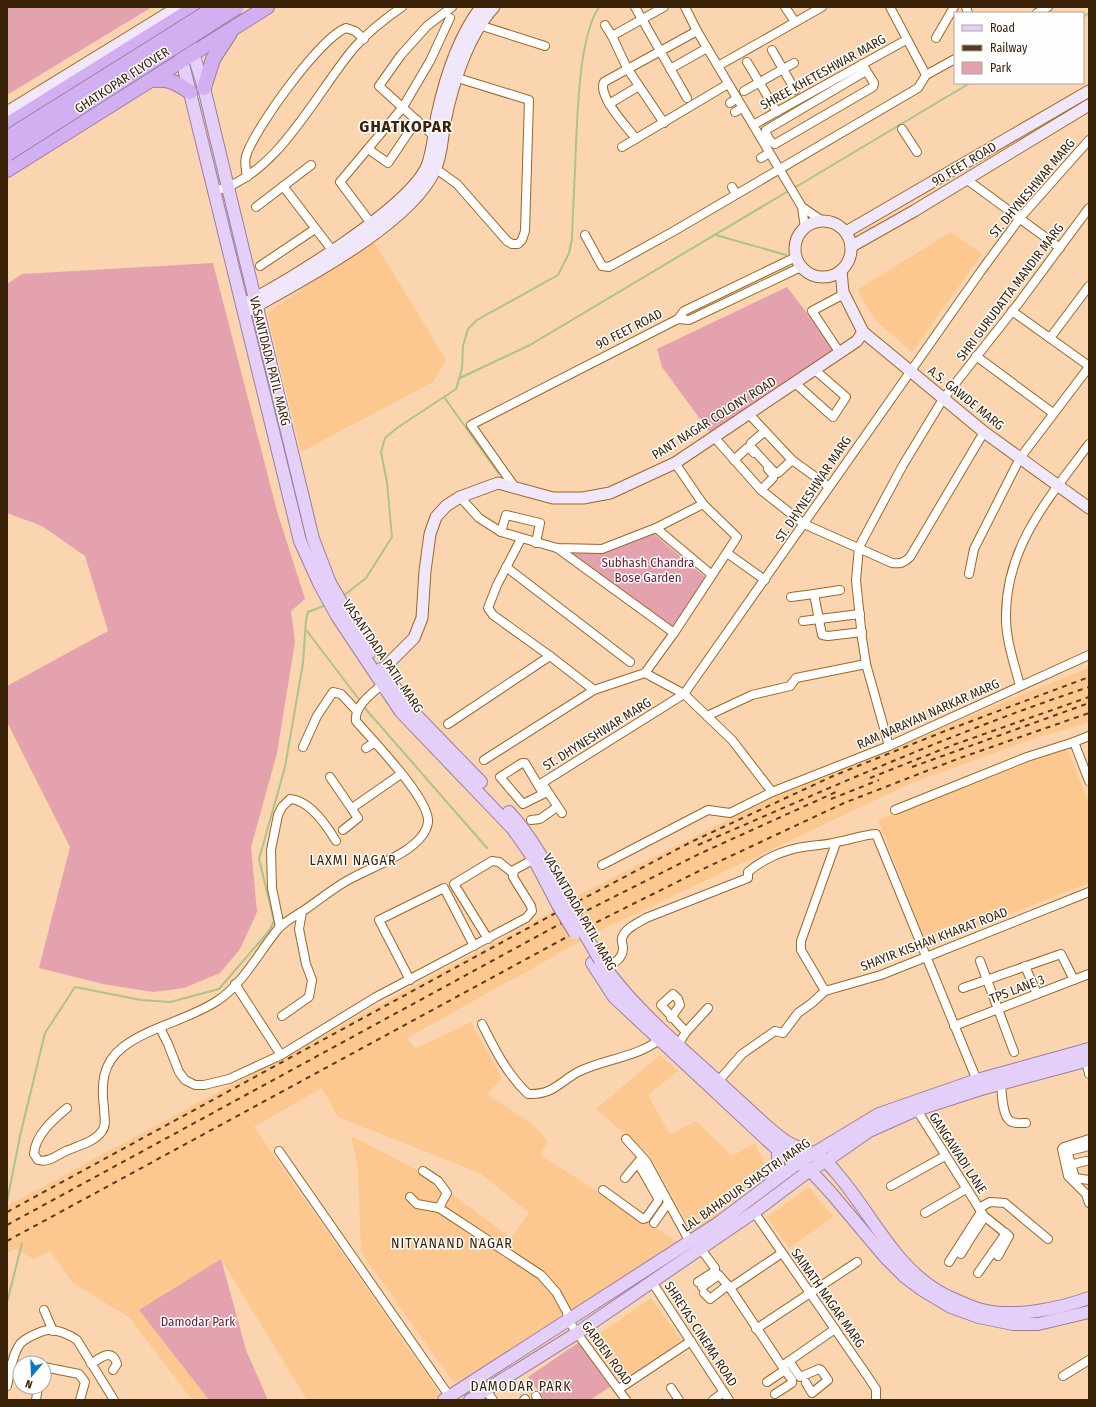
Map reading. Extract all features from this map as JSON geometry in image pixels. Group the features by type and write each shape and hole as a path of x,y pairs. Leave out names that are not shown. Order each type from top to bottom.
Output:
{"highway":[{"path":"7,125 177,15 196,7"},
{"name":"GHATKOPAR FLYOVER","path":"7,138 216,7"},
{"name":"GHATKOPAR FLYOVER","path":"7,154 237,7"},
{"path":"7,170 267,7"},
{"path":"204,88 213,59 234,28"},
{"path":"150,80 166,79 176,82 190,92"}],"main road":[{"name":"VASANTDADA PATIL MARG","path":"177,15 188,56 204,88 290,446 327,587"},
{"name":"VASANTDADA PATIL MARG","path":"188,56 190,92 300,542 341,614 382,677 491,799 522,826 562,902 596,960 614,997 662,1037 767,1132 778,1150 810,1170 889,1253"},
{"path":"277,449 290,446"},
{"name":"VASANTDADA PATIL MARG","path":"662,1037 678,1045 686,1059"},
{"name":"LAL BAHADUR SHASTRI MARG","path":"979,1084 1001,1084 1088,1056"},
{"name":"LAL BAHADUR SHASTRI MARG","path":"470,1400 489,1395 652,1282 695,1245 798,1163 879,1114 914,1106 979,1084 1088,1056"},
{"name":"LAL BAHADUR SHASTRI MARG","path":"449,1399 568,1320 754,1212 810,1170 826,1162 869,1131 914,1106"},
{"name":"VASANTDADA PATIL MARG","path":"767,1132 815,1154 826,1162 840,1177 889,1253"},
{"path":"768,1187 778,1170 778,1150"},
{"path":"889,1253 928,1284 946,1295 983,1310 1038,1311 1066,1306 1089,1298"},
{"path":"889,1253 904,1277 921,1289 951,1307 988,1320 1013,1324 1038,1324 1089,1312"}],"street":[{"path":"214,191 228,188 247,177 281,148 354,47 402,7"},
{"path":"438,139 379,86 401,55 427,26 452,7"},
{"path":"243,309 335,254 372,236 420,194 432,166 438,139 445,121 453,77 463,36 481,7"},
{"path":"453,77 466,54 479,25 494,7"},
{"path":"635,7 687,98"},
{"path":"612,36 664,7"},
{"path":"685,7 697,31 728,84 733,100 739,110 766,140 775,144 874,87 874,84 864,68 843,85 765,131 766,140 769,153 802,207 821,220 833,222 846,232 852,246 848,263 841,271 826,277 816,276 799,262 795,244 798,237 808,224 821,220"},
{"path":"785,7 795,22"},
{"path":"718,66 822,7"},
{"path":"890,7 906,40 926,75"},
{"path":"936,38 954,7"},
{"path":"1039,12 1048,7"},
{"path":"7,112 177,15"},
{"path":"367,218 340,182 403,107 430,61 450,18"},
{"path":"479,25 546,46"},
{"path":"605,25 628,68 664,123"},
{"path":"247,177 246,158 266,118 312,58 338,31 346,28 355,31 364,39"},
{"path":"636,142 604,95 602,86 604,82 697,31"},
{"name":"SHREE KHETESHWAR MARG","path":"753,125 838,78 864,68 906,40"},
{"path":"670,69 707,48"},
{"path":"772,50 795,90"},
{"path":"585,235 602,266 607,267 734,191 779,170 918,88 926,75 954,60"},
{"path":"747,62 777,112"},
{"path":"744,92 794,63"},
{"path":"432,166 456,184 507,240 512,244 518,244 522,240 525,231 529,100 453,77"},
{"path":"838,78 843,85"},
{"path":"622,147 651,134 664,123 697,107 728,84"},
{"path":"609,104 639,86"},
{"path":"814,91 820,99"},
{"path":"846,232 1089,91"},
{"name":"90 FEET ROAD","path":"852,246 1089,105"},
{"path":"787,106 793,114"},
{"path":"767,118 772,126"},
{"path":"368,149 388,163 417,120"},
{"path":"902,129 916,152"},
{"name":"ST. DHYNESHWAR MARG","path":"530,820 540,819 560,810 545,793 540,784 684,694 804,524 828,486 1020,218 1089,140"},
{"path":"761,158 769,153"},
{"path":"256,206 310,165"},
{"path":"966,179 1060,248"},
{"path":"283,186 335,254"},
{"path":"802,207 805,228"},
{"name":"SHRI GURUDATTA MANDIR MARG","path":"889,746 866,664 856,580 859,547 903,465 943,399 1012,311 1089,208"},
{"path":"260,266 315,228"},
{"name":"90 FEET ROAD","path":"514,486 471,424 678,319 689,320 799,262"},
{"name":"A.S. GAWDE MARG","path":"841,271 844,293 863,332 984,432 1057,487 1089,508"},
{"name":"A.S. GAWDE MARG","path":"826,277 844,293"},
{"path":"1050,338 1089,286"},
{"path":"840,353 812,311 844,293"},
{"path":"969,574 974,549 1020,458 1089,367 1012,311"},
{"name":"PANT NAGAR COLONY ROAD","path":"382,677 414,638 422,618 425,571 430,534 436,517 446,506 460,497 498,482 553,498 583,498 610,493 675,463 840,353 857,341 863,332"},
{"path":"976,356 1053,413"},
{"path":"795,383 833,417 846,397 815,370"},
{"path":"749,414 763,433 790,462 828,486"},
{"path":"714,437 762,489 804,524 859,547 892,563 905,562 916,547 984,432"},
{"path":"763,433 751,443 750,446 774,472 778,472 790,462"},
{"name":"RAM NARAYAN NARKAR MARG","path":"602,864 708,810 730,813 772,792 889,746 1020,686 1009,642 1006,614 1009,586 1015,559 1023,539 1036,514 1089,444"},
{"path":"735,459 747,448 750,448 773,475 773,478 762,489"},
{"path":"484,760 594,690 645,673 674,633 727,553 737,537 703,504 675,463"},
{"path":"460,497 478,518 521,539 537,541"},
{"path":"557,548 602,549 656,528 703,504"},
{"path":"501,530 506,515 541,524 537,541"},
{"path":"656,528 712,575"},
{"path":"501,530 557,548 674,633"},
{"path":"521,539 506,567 488,608 493,615 594,690"},
{"path":"727,553 764,580"},
{"path":"506,567 630,662"},
{"path":"791,597 840,590"},
{"path":"814,594 822,635 862,632"},
{"path":"803,621 860,614"},
{"path":"1020,686 1063,669 1089,655"},
{"path":"448,724 550,656"},
{"path":"707,716 752,695 790,686 796,678 866,664"},
{"path":"645,673 684,694 732,740 772,792"},
{"path":"67,1108 46,1128 38,1142 34,1154 38,1160 43,1161 54,1158 95,1138 102,1131 105,1122 102,1082 106,1066 122,1048 143,1035 218,1000 235,984 280,927 353,877 385,863 413,844 425,831 428,822 427,810 418,794 356,721 355,714 382,677"},
{"path":"304,747 317,716 332,692 341,694 357,711"},
{"path":"895,810 1027,758 1089,736"},
{"path":"366,748 374,742"},
{"path":"1074,742 1089,781"},
{"path":"540,784 537,776 532,775 524,763 500,777 523,804 545,793"},
{"path":"352,808 401,774"},
{"path":"330,777 358,816 357,820 343,830"},
{"path":"280,927 272,888 271,850 282,807 290,799 294,799 308,807 324,820 336,841"},
{"path":"596,960 618,960 622,953 622,939 626,932 640,921 748,878 748,872 759,862 802,847 836,843 876,834 979,1084"},
{"path":"715,1085 742,1054 775,1031 783,1032 798,1013 812,1003 825,990 801,950 801,941 836,843"},
{"path":"513,873 514,870 538,857"},
{"path":"160,1028 179,1072 185,1080 195,1085 204,1085 229,1079 281,1054 376,997 521,922 532,911 531,906 513,877 513,873 499,862 492,861 454,884 488,939"},
{"path":"410,980 379,920 444,888 474,946"},
{"name":"SHAYIR KISHAN KHARAT ROAD","path":"825,990 881,975 1089,892"},
{"path":"282,1016 309,997 312,980 306,964 299,929 302,912"},
{"path":"963,988 1061,954 1074,980"},
{"path":"980,961 1014,1052"},
{"path":"1025,966 1037,994"},
{"name":"TPS LANE 3","path":"954,1026 1089,974"},
{"path":"235,984 281,1054"},
{"path":"678,1045 686,1032 708,1008"},
{"path":"671,1018 686,1032"},
{"path":"482,1024 503,1064 516,1083 528,1094 541,1094 547,1092 578,1072 636,1052 662,1037"},
{"path":"1088,1056 1089,1074"},
{"path":"1001,1084 1006,1113 1009,1121 1013,1123 1026,1123"},
{"name":"GANGAWADI LANE","path":"914,1106 980,1210 990,1202 1005,1203 1048,1239"},
{"path":"626,1139 695,1245 715,1268 715,1271 701,1287"},
{"path":"1066,1150 1089,1139"},
{"path":"1066,1150 1089,1146"},
{"path":"1066,1150 1075,1178 1086,1194 1089,1203"},
{"path":"1066,1150 1068,1176 1077,1181 1089,1180"},
{"path":"279,1151 449,1399"},
{"path":"891,1186 945,1156"},
{"path":"625,1178 640,1160"},
{"path":"603,1190 643,1219 646,1218 658,1201 658,1198 640,1160"},
{"path":"1070,1165 1086,1161"},
{"path":"410,1197 416,1204 439,1208 447,1193 438,1181 423,1171"},
{"path":"925,1213 966,1189"},
{"path":"654,1223 668,1203"},
{"name":"GARDEN ROAD","path":"439,1208 541,1275 556,1292 567,1312 568,1320 577,1334 626,1400"},
{"path":"980,1210 984,1216 1010,1237 998,1256"},
{"path":"954,1259 970,1234 980,1210"},
{"name":"SAINATH NAGAR MARG","path":"754,1212 876,1389 876,1400"},
{"path":"970,1234 982,1222"},
{"path":"978,1273 1006,1233"},
{"path":"701,1287 710,1298 782,1253"},
{"path":"756,1328 857,1262"},
{"path":"701,1287 719,1275 729,1287 756,1328 786,1366 800,1377 818,1369 821,1370 828,1380 812,1393 806,1383"},
{"name":"SHREYAS CINEMA ROAD","path":"652,1282 729,1400"},
{"path":"44,1310 53,1331"},
{"path":"767,1382 835,1329"},
{"path":"7,1386 11,1368 20,1344 39,1333 48,1330 71,1335 77,1340 114,1400"},
{"path":"619,1389 691,1341"},
{"path":"91,1364 105,1354 108,1354 113,1356 117,1364 113,1370"},
{"path":"1063,1376 1089,1360"},
{"path":"775,1394 792,1383 786,1366"},
{"path":"52,1369 80,1374 85,1382 85,1387 80,1400"},
{"path":"83,1379 96,1372"},
{"path":"671,1388 679,1400"},
{"path":"713,1400 724,1392"}],"shaded area":[{"path":"951,232 982,254 912,352 876,321 857,290"},
{"path":"373,240 446,360 433,382 301,452 267,313"},
{"path":"1089,668 1089,722 1027,741 909,784 599,931 407,1038 415,1049 471,1022 502,1078 487,1094 532,1124 548,1141 540,1155 676,1241 594,1298 473,1374 454,1383 361,1252 358,1168 351,1136 425,1174 511,1238 529,1213 480,1173 338,1117 322,1088 254,1127 441,1395 433,1400 307,1400 221,1259 139,1310 209,1400 192,1400 130,1318 73,1283 50,1251 34,1259 15,1249 7,1253 7,1206 555,910 573,898 773,797"},
{"path":"1067,748 1089,804 1089,883 927,946 878,820"},
{"path":"660,1055 678,1071 648,1095 670,1135 696,1121 732,1156 755,1143 766,1168 762,1177 716,1216 692,1232 650,1155 596,1109"},
{"path":"809,1187 833,1217 789,1248 767,1217"},
{"path":"651,1298 681,1340 621,1382 591,1340"}],"green space":[{"path":"7,7 152,7 7,95"},
{"path":"213,263 277,511 305,599 291,611 295,642 277,753 251,847 257,912 240,949 220,973 184,988 153,992 103,984 39,968 70,847 7,722 7,686 108,631 85,556 42,526 7,513 7,284 22,274"},
{"path":"787,287 836,351 711,434 662,367 657,349"},
{"name":"Subhash Chandra Bose Garden","path":"654,534 705,577 673,627 570,553 601,553"},
{"name":"Damodar Park","path":"221,1259 246,1350 268,1400 209,1400 139,1310"},
{"path":"578,1343 610,1387 590,1400 545,1400 528,1377"}],"waterway":[{"path":"342,597 366,578 392,537 387,482 381,452 385,438 397,428 456,389 462,369 463,346 468,329 477,320 558,275 569,253 572,239 578,112 583,54 592,20 599,7"},
{"path":"1084,16 1089,13"},
{"path":"794,188 968,84"},
{"path":"460,378 530,345 790,190"},
{"path":"716,235 786,255"},
{"path":"444,397 499,474"},
{"path":"7,1202 20,1136 45,1033 75,987 141,1000 170,1002 219,989 269,931 274,921 259,859 285,767 303,663 306,620 308,612 326,605"},
{"path":"307,631 361,702"},
{"path":"363,706 487,848"},
{"path":"7,1303 22,1243"}],"railway":[{"path":"7,1212 552,915 691,842 833,776 945,731 1089,677"},
{"path":"698,845 843,782 990,722 1089,687"},
{"path":"870,778 953,745 1089,697"},
{"path":"912,767 1089,703"},
{"path":"7,1241 565,938 703,869 844,803 960,758 1089,713"},
{"path":"831,799 879,780"},
{"path":"7,1225 558,925 699,854 836,792"}],"district":[{"name":"GHATKOPAR","path":"406,126"},
{"name":"LAXMI NAGAR","path":"353,860"},
{"name":"NITYANAND NAGAR","path":"452,1243"},
{"name":"DAMODAR PARK","path":"521,1386"}]}
